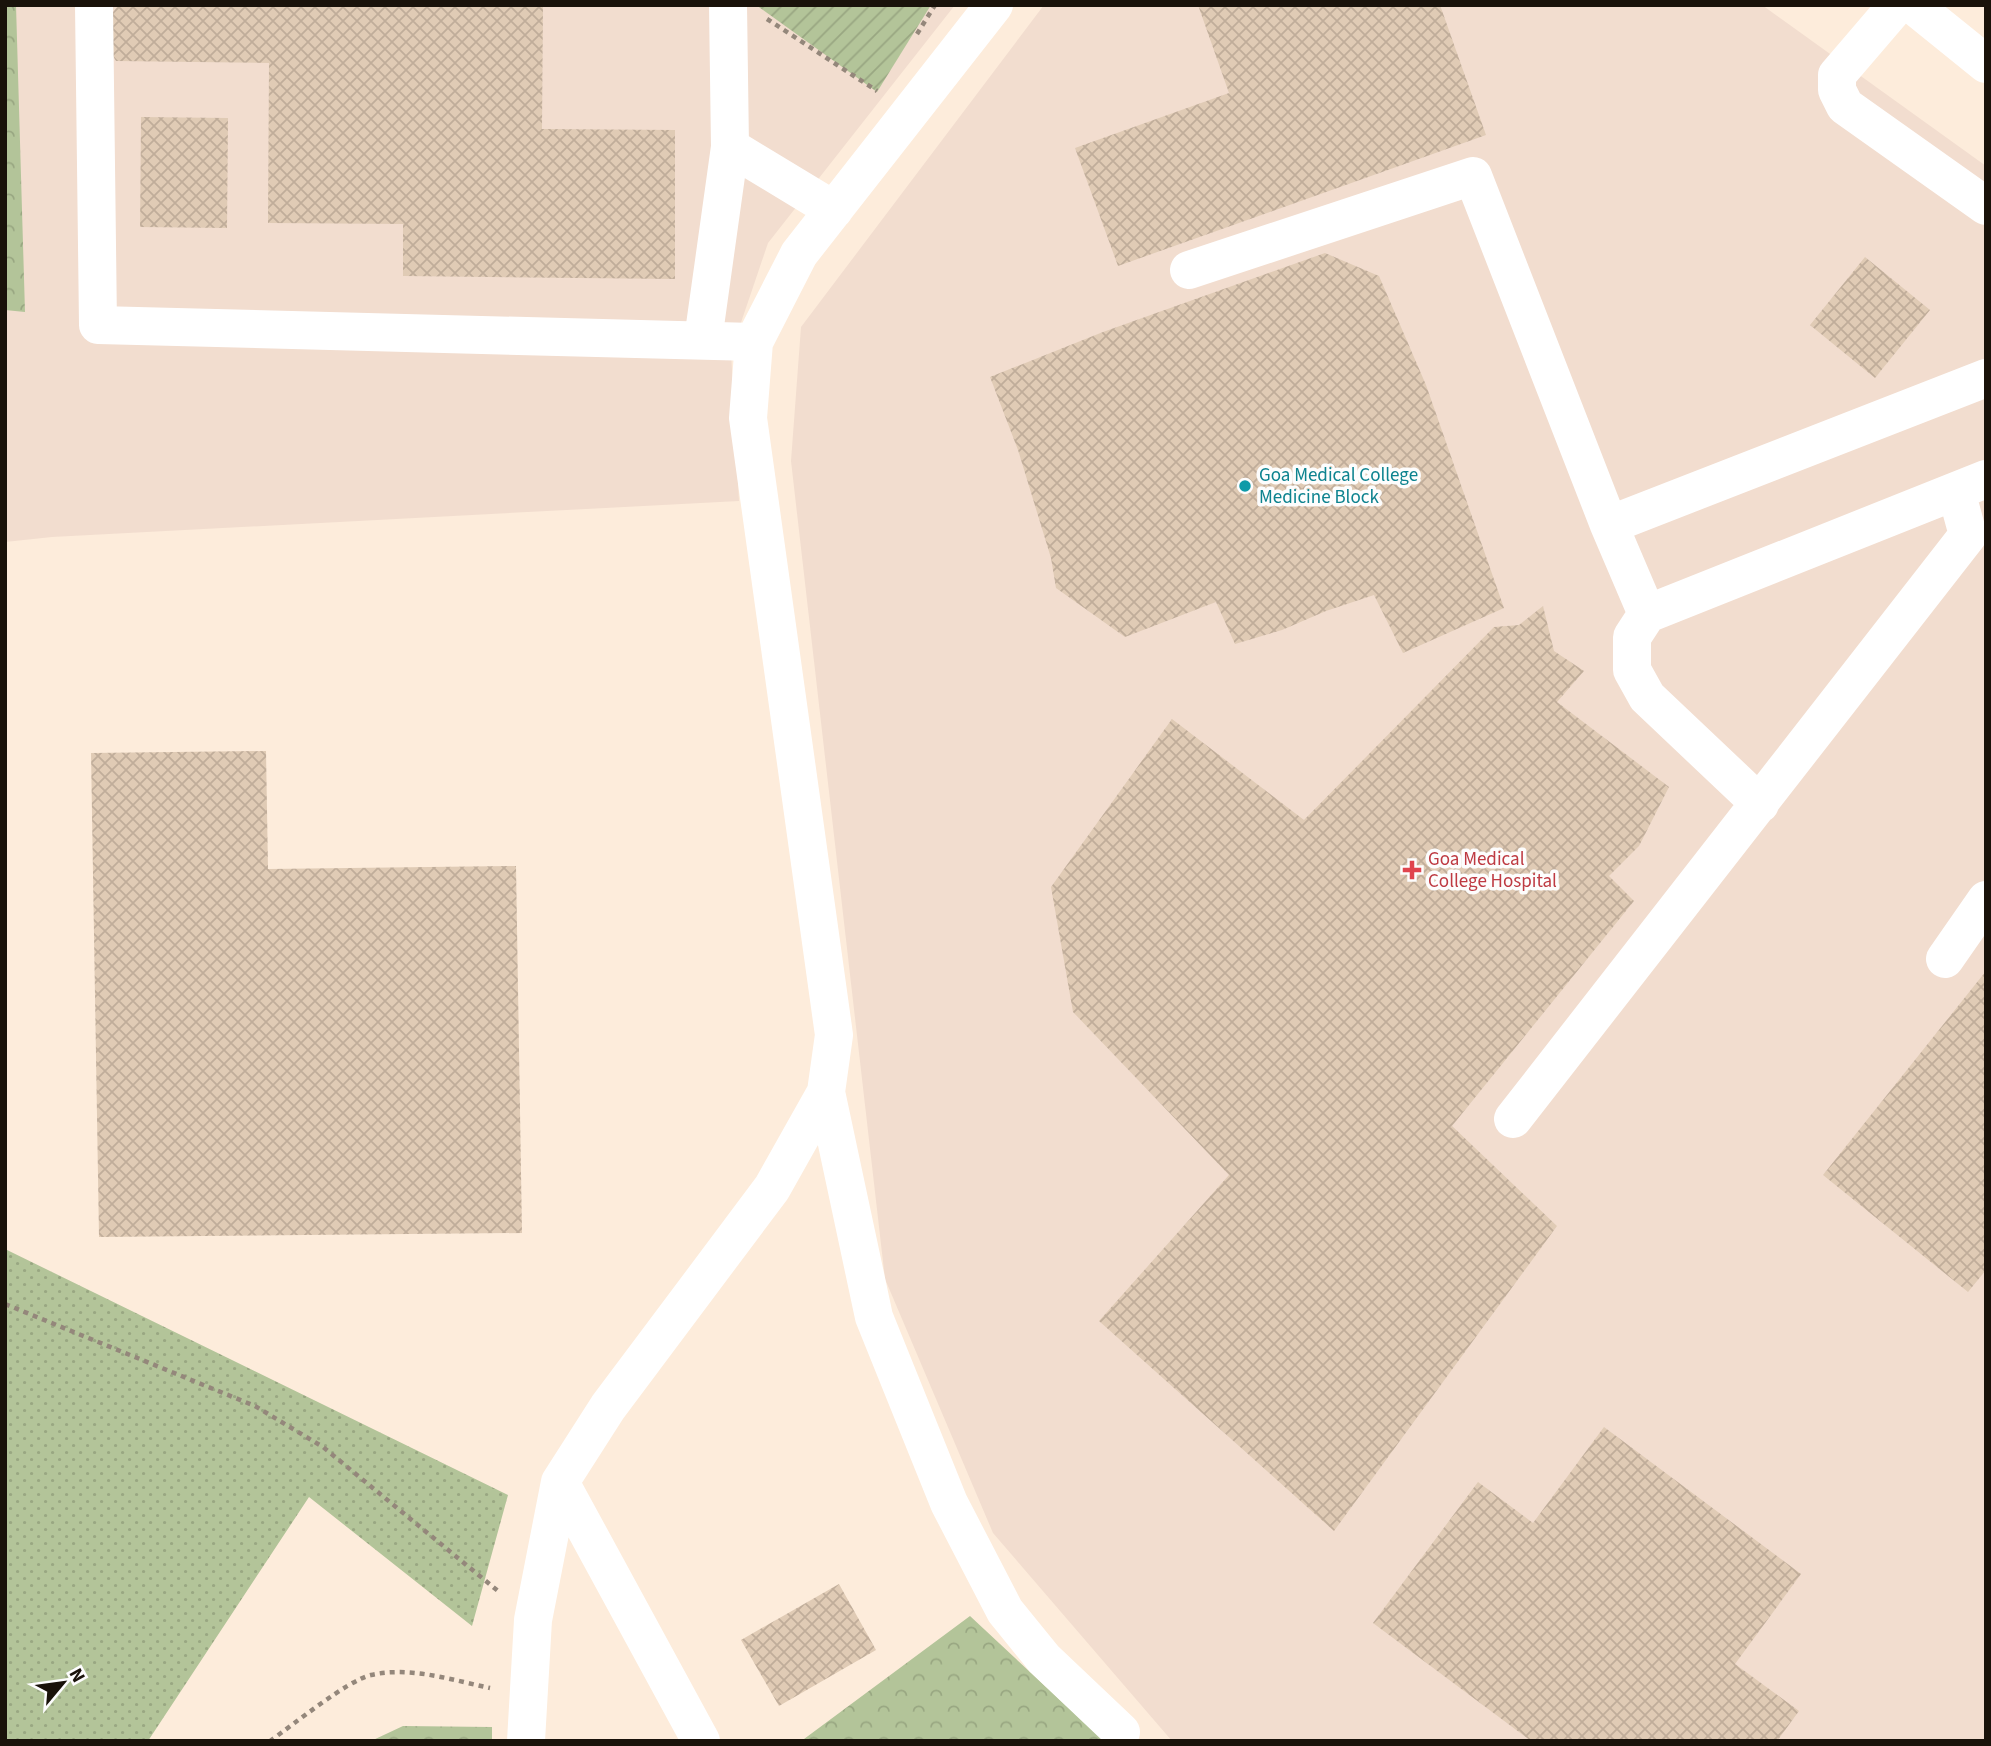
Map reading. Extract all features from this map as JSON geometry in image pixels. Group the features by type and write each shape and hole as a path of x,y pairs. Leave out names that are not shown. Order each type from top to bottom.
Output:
{"street":[{"path":"94,5 98,325 754,341"},
{"path":"994,5 799,254 754,341 748,418 834,1035 826,1092 874,1317 949,1503 1005,1611 1044,1659 1121,1732"},
{"path":"1897,5 1837,75 1837,90 1845,106 1986,206"},
{"path":"1913,5 1986,64"},
{"path":"703,340 730,147 743,9"},
{"path":"730,147 834,210"},
{"path":"1189,270 1473,176 1609,525 1647,614"},
{"path":"1609,525 1986,378"},
{"path":"1513,1119 1977,531 1971,485 1647,614 1632,636 1632,670 1647,697 1760,804"},
{"path":"1945,959 1986,900"},
{"path":"526,1741 533,1620 560,1482 608,1407 772,1188 826,1092"},
{"path":"560,1482 701,1741"}],"path":[{"path":"915,39 935,5"},
{"path":"743,9 881,94"},
{"path":"5,1304 197,1381 255,1406 289,1426 323,1447 533,1620"},
{"path":"271,1741 344,1689 370,1675 411,1672 529,1696"}],"shaded area":[{"path":"5,5 955,5 768,243 731,352 739,501 52,537 5,542"},
{"name":"Goa Medical College Hospital","path":"1044,5 1762,5 1986,166 1986,1741 1172,1741 993,1533 885,1279 791,461 801,327"}],"green space":[{"path":"5,5 16,5 25,312 5,310"},
{"path":"756,5 931,5 877,92"},
{"path":"5,1249 508,1495 472,1626 309,1497 148,1741 5,1741"},
{"path":"970,1616 1104,1741 804,1739"},
{"path":"403,1726 492,1727 492,1741 371,1741"}],"building":[{"path":"543,5 542,129 675,130 675,279 403,276 403,224 268,223 269,63 116,61 109,49 109,17 117,7"},
{"path":"1198,5 1440,5 1486,135 1118,266 1075,148 1229,93"},
{"path":"141,117 228,118 227,228 140,227"},
{"name":"Goa Medical College Medicine Block","path":"1325,253 1379,276 1426,385 1504,608 1403,653 1374,595 1326,611 1282,630 1235,644 1216,602 1125,637 1056,588 1051,558 1018,450 990,377 1103,332"},
{"path":"1865,257 1930,310 1875,378 1810,325"},
{"path":"1543,606 1554,651 1584,671 1557,702 1669,787 1639,846 1609,876 1634,901 1452,1126 1557,1226 1334,1531 1099,1321 1229,1175 1073,1012 1051,887 1172,719 1304,820 1494,627 1519,625"},
{"path":"266,751 268,869 516,866 522,1233 99,1237 91,753"},
{"path":"1986,971 1986,1270 1968,1292 1823,1175"},
{"path":"1604,1427 1801,1574 1735,1664 1799,1711 1777,1741 1531,1741 1373,1623 1478,1482 1533,1523"},
{"path":"839,1584 876,1650 779,1706 741,1640"}],"place":[{"name":"Goa Medical College Medicine Block","path":"1245,486"},
{"name":"Goa Medical College Hospital","path":"1412,870"}]}
